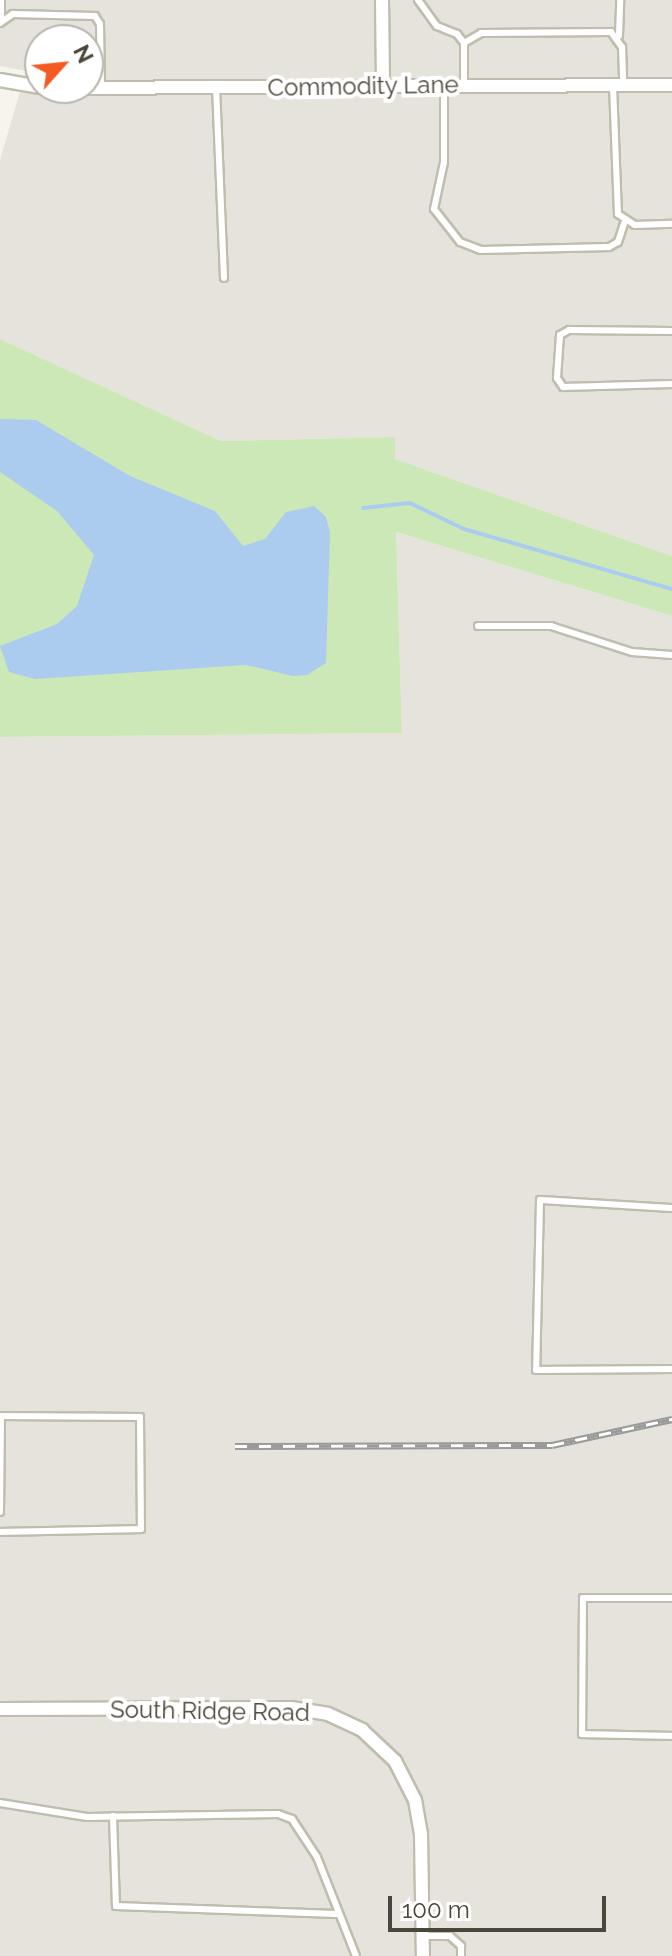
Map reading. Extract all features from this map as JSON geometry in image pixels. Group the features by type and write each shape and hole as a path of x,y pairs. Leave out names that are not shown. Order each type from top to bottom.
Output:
{"street":[{"path":"382,0 383,85"},
{"path":"0,80 24,84"},
{"name":"Commodity Lane","path":"104,89 672,85"},
{"name":"South Ridge Road","path":"0,1709 291,1708 328,1714 362,1730 395,1761 415,1800 421,1834 423,1956"}],"lane":[{"path":"0,22 1,0"},
{"path":"418,0 437,26 457,34 464,43 464,85"},
{"path":"620,0 618,214 624,223"},
{"path":"0,22 13,14 95,16 100,24"},
{"path":"464,43 481,33 611,32 619,37"},
{"path":"444,85 444,162 434,209 460,242 481,250 609,247 618,242 624,223"},
{"path":"216,87 224,278"},
{"path":"624,223 672,224"},
{"path":"672,331 569,330 560,335 557,378 563,387 672,384"},
{"path":"478,626 551,626 632,652 672,655"},
{"path":"672,1208 540,1200 536,1370 672,1369"},
{"path":"0,1512 0,1416 140,1417 141,1529 0,1532"},
{"path":"672,1598 583,1598 582,1734 672,1736"},
{"path":"0,1803 113,1816 278,1814 292,1819 317,1857 336,1914 356,1956"},
{"path":"113,1816 116,1906 336,1914"},
{"path":"422,1936 450,1936 461,1946 461,1956"}],"shaded area":[{"path":"0,0 672,0 672,556 395,459 394,437 221,441 0,339 0,160 24,78 24,104 104,104 104,24 24,24 24,71 0,66"},
{"path":"396,532 672,616 672,1956 0,1956 0,737 402,733"}],"green space":[{"path":"0,339 221,441 395,437 395,459 672,556 672,616 396,532 402,733 0,737"}],"water":[{"path":"0,419 36,420 130,476 215,511 243,546 265,539 286,512 314,506 326,517 330,532 326,663 307,675 293,676 246,665 35,679 9,672 0,646 57,624 77,606 94,555 57,511 0,472"}],"waterway":[{"path":"363,508 410,503 464,529 672,589"}],"railway":[{"path":"235,1446 552,1445 672,1419"}]}
